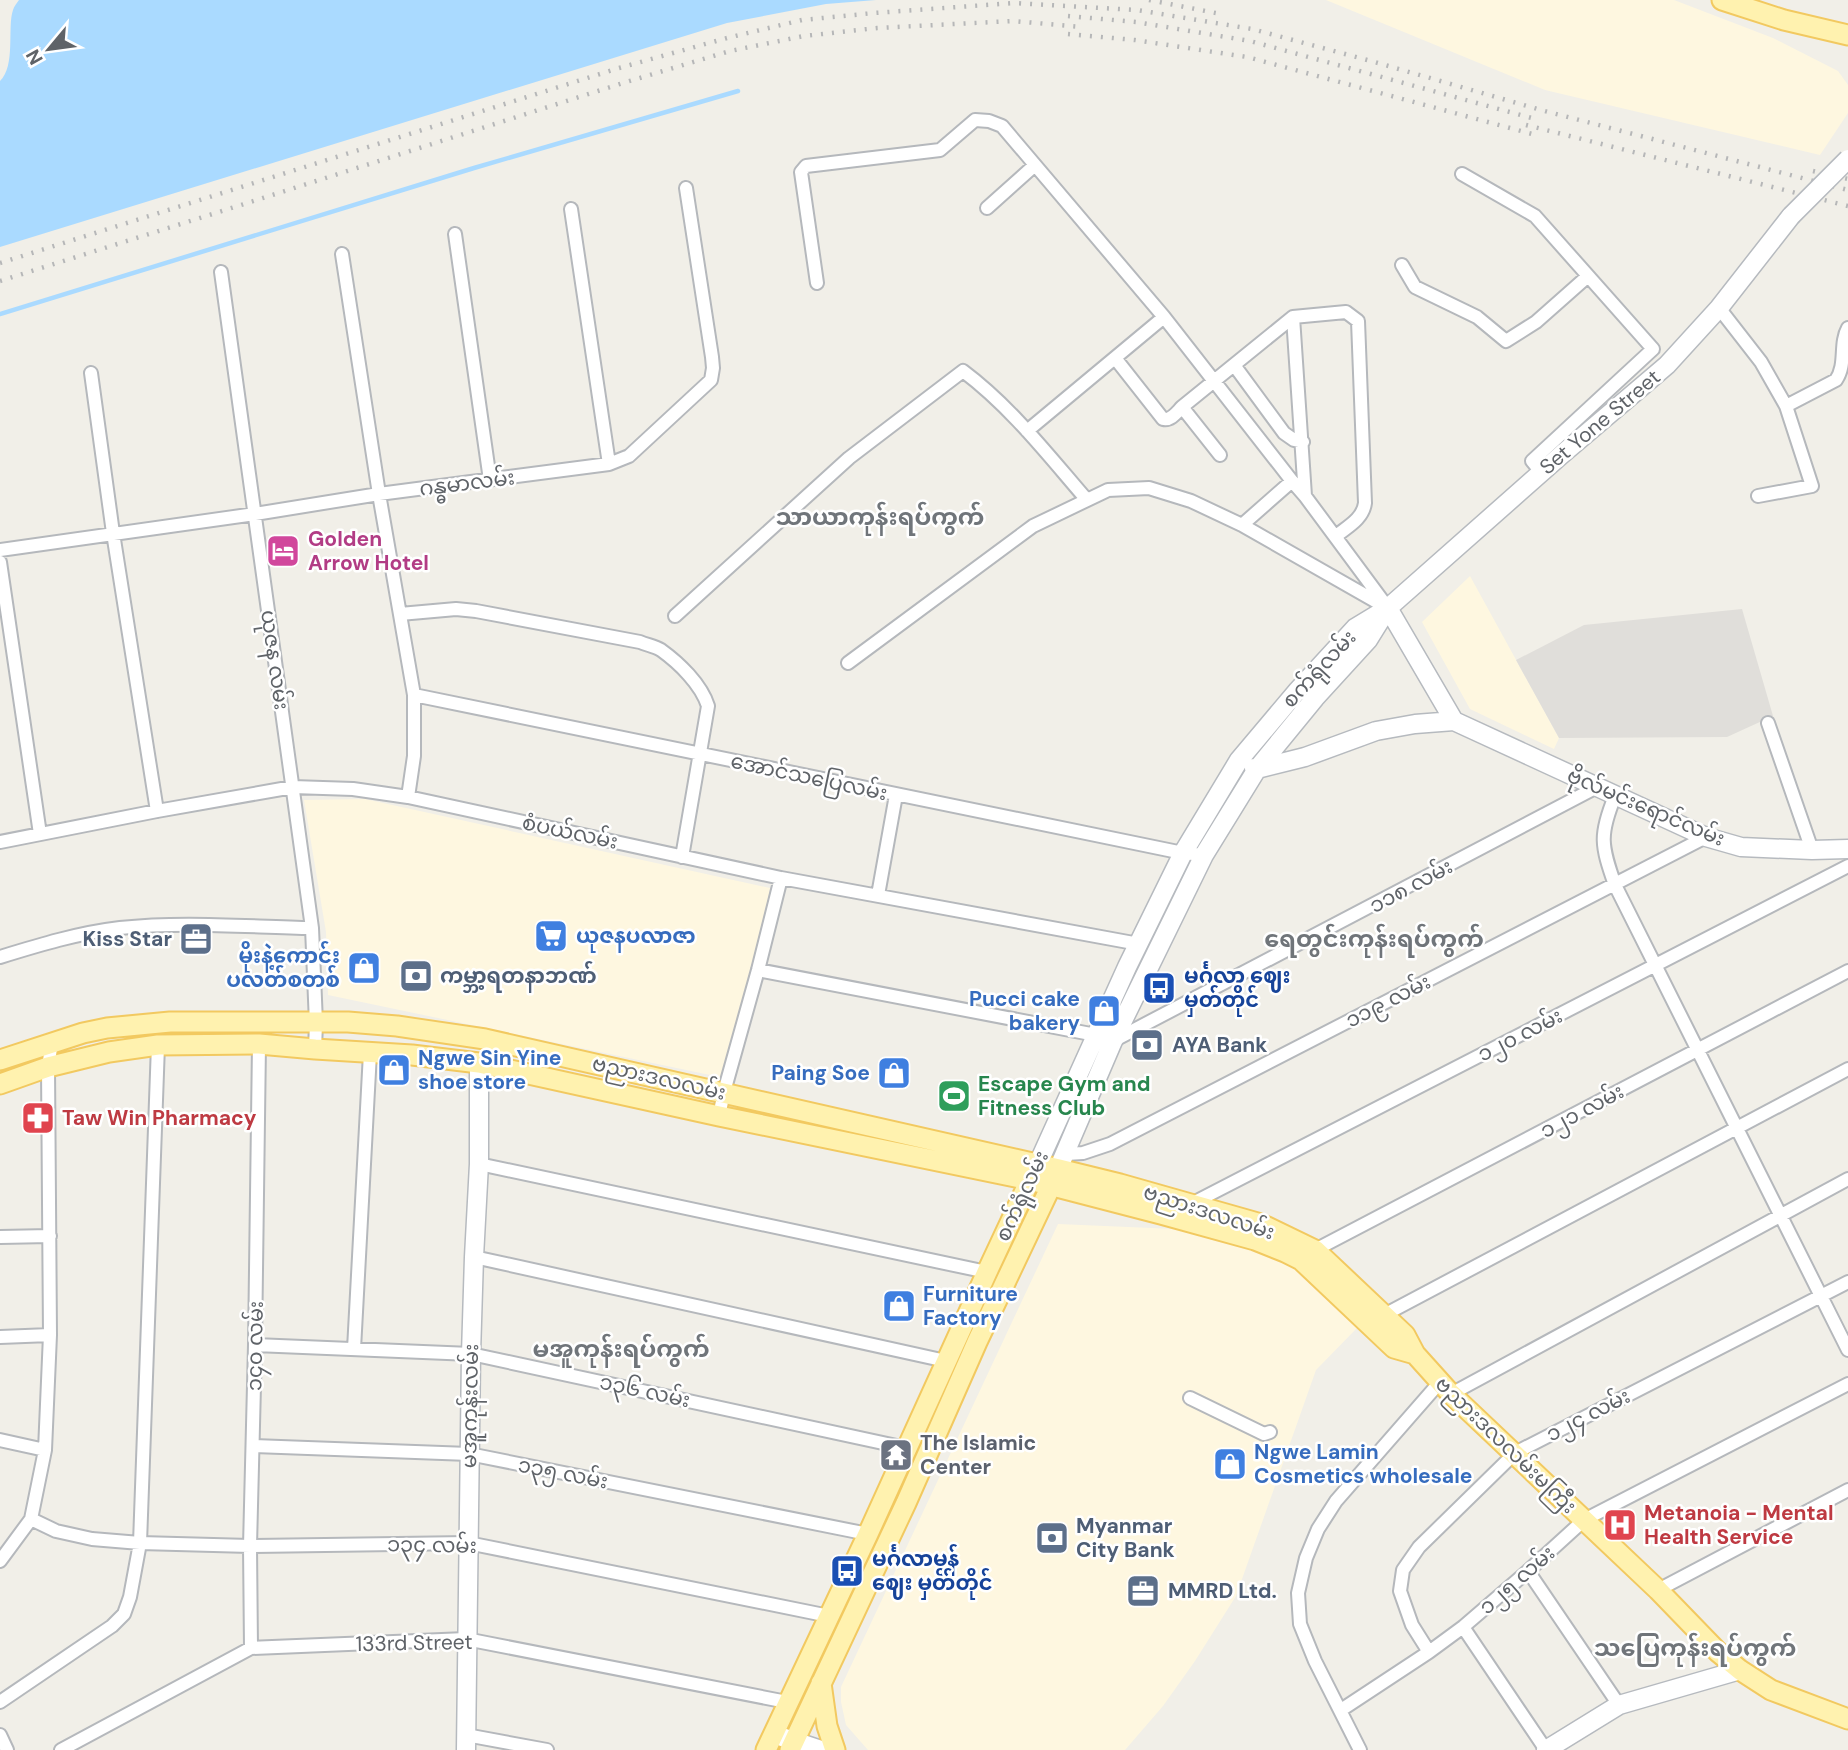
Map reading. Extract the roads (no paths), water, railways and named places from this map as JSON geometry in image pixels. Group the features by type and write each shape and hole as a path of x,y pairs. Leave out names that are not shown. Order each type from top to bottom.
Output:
{"main road":[{"path":"1724,0 1784,20 1848,35"},
{"name":"Set Yone Street","path":"1388,608 1667,365 1719,308 1791,216 1848,159"},
{"path":"1388,608 1454,721"},
{"name":"စက်ရုံလမ်း","path":"769,1742 1183,853 1239,760 1298,690 1356,628 1388,608"},
{"name":"စက်ရုံလမ်း","path":"792,1745 1059,1170 1113,1041 1204,855 1256,769 1368,640 1388,608"},
{"name":"ဗိုလ်မင်းရောင်လမ်း","path":"1256,769 1305,757 1376,732 1415,724 1454,721 1706,837 1741,847 1848,849"},
{"path":"1239,760 1256,769"},
{"name":"ဗညားဒလလမ်း","path":"1,1057 107,1028 170,1022 348,1022 397,1026 485,1039 724,1092 1034,1172"},
{"name":"ဗညားဒလလမ်း","path":"0,1084 48,1067 108,1052 158,1045 260,1044 412,1055 479,1063 719,1116 1034,1172 1059,1170 1191,1205 1258,1232 1315,1250 1405,1335 1416,1354"},
{"name":"မအူကုန်းလမ်း","path":"466,1742 469,1454 479,1164 479,1063"},
{"name":"ဗညားဒလလမ်း","path":"1059,1170 1161,1214 1258,1232 1301,1260 1394,1348 1416,1354"},
{"name":"ဗညားဒလလမ်းမကြီး","path":"1416,1354 1446,1388 1658,1590 1718,1652 1740,1670"},
{"path":"1546,1750 1619,1705 1740,1670 1772,1690 1848,1719"},
{"path":"821,1683 827,1726 835,1750"},
{"path":"769,1742 821,1750"}],"street":[{"path":"817,283 801,172 806,166 940,150 975,120 1002,126 1164,317 1336,536 1388,608"},
{"path":"987,208 1035,165"},
{"path":"1462,174 1535,216 1653,349 1532,461 1541,472"},
{"name":"ဂန္ဓမာလမ်း","path":"0,550 379,494 609,464 629,456 711,380 712,357 687,188"},
{"path":"571,209 609,464"},
{"path":"455,233 490,480"},
{"path":"342,254 379,494 414,695 414,756 408,797"},
{"path":"1402,265 1415,287 1477,317 1506,341 1536,322 1588,276"},
{"name":"ယုဇန လမ်း","path":"221,272 312,928 315,1049"},
{"path":"1719,308 1761,362 1786,406 1812,486 1758,496"},
{"path":"1115,358 1163,419 1169,419 1293,317 1346,312 1358,321 1365,503 1360,517 1336,536"},
{"path":"1027,431 1164,317"},
{"path":"1293,317 1305,496"},
{"path":"1786,406 1836,380 1842,365 1843,341 1848,328"},
{"path":"1234,365 1284,433 1303,442"},
{"path":"675,616 849,458 963,371 984,387 1027,431 1087,500"},
{"path":"90,373 157,811"},
{"path":"1182,407 1220,455"},
{"path":"1242,525 1292,481"},
{"path":"848,663 1032,526 1108,490 1149,488 1191,501 1242,525 1388,608"},
{"path":"0,562 40,834"},
{"path":"400,614 456,609 640,642 659,649 687,673 708,706 682,857"},
{"name":"အောင်သပြေလမ်း","path":"414,695 1183,853 1204,855"},
{"path":"1768,723 1812,850"},
{"name":"စံပယ်လမ်း","path":"0,842 293,787 353,789 408,797 781,878 1139,943"},
{"name":"၁၁၈ လမ်း","path":"1113,1041 1597,787"},
{"path":"878,895 896,794"},
{"path":"1615,796 1604,825 1603,838 1615,885 1848,1350"},
{"name":"၁၁၉ လမ်း","path":"1059,1170 1083,1153 1110,1144 1706,837"},
{"name":"၁၂၀ လမ်း","path":"1191,1205 1848,866"},
{"path":"719,1116 781,878"},
{"path":"0,957 61,939 119,928 171,925 312,928"},
{"path":"758,970 1096,1035"},
{"name":"၁၂၁ လမ်း","path":"1315,1250 1848,971"},
{"path":"0,1561 31,1519 45,1450 50,1335 48,1067 51,1042"},
{"name":"၁၄၀ လမ်း","path":"251,1648 250,1546 260,1044"},
{"path":"0,1702 112,1626 124,1614 130,1597 140,1543 158,1045"},
{"path":"354,1349 370,1053"},
{"path":"1384,1315 1848,1069"},
{"path":"479,1164 987,1272"},
{"path":"1360,1750 1315,1661 1300,1624 1298,1593 1306,1558 1318,1529 1336,1501 1446,1388 1848,1179"},
{"path":"0,1237 50,1236"},
{"path":"474,1257 946,1361"},
{"name":"၁၂၄ လမ်း","path":"1429,1652 1412,1625 1400,1591 1403,1570 1419,1547 1515,1453 1848,1282"},
{"path":"0,1337 50,1335"},
{"name":"၁၃၆ လမ်း","path":"256,1345 471,1354 906,1448"},
{"name":"၁၂၅ လမ်း","path":"1340,1710 1463,1627 1584,1520 1848,1384"},
{"path":"1191,1398 1264,1434 1270,1432"},
{"path":"0,1440 45,1450"},
{"name":"၁၃၅ လမ်း","path":"253,1446 469,1454 868,1534"},
{"path":"1658,1590 1848,1490"},
{"name":"၁၃၄ လမ်း","path":"31,1519 56,1531 92,1539 140,1543 250,1546 468,1543 829,1616"},
{"path":"1528,1571 1619,1705"},
{"path":"1463,1627 1546,1750"},
{"name":"133rd Street","path":"61,1750 251,1648 466,1639 787,1702"},
{"path":"466,1742 547,1750"}],"water":[{"path":"19,0 876,0 826,4 727,23 0,247 0,81 8,66 11,17"}],"waterway":[{"path":"0,314 474,168 738,91"}],"railway":[{"path":"1149,0 1221,14"},
{"path":"0,263 619,68 727,38 802,20 1014,3 1137,10 1252,29 1541,110 1848,190"},
{"path":"1068,16 1136,22 1250,41 1539,120"},
{"path":"0,281 730,51 804,36 877,28 1013,21 1082,27"},
{"path":"1068,34 1135,40 1247,57 1536,135"},
{"path":"1526,125 1848,206"},
{"path":"1813,171 1848,179"}],"place":[{"name":"Golden Arrow Hotel","path":"283,551"},
{"name":"ယုဇနပလာဇာ","path":"551,936"},
{"name":"Kiss Star","path":"196,939"},
{"name":"မိုးနဲ့ကောင်း ပလတ်စတစ်","path":"364,968"},
{"name":"ကမ္ဘာ့ရတနာဘဏ်","path":"416,976"},
{"name":"မင်္ဂလာ ဈေး မှတ်တိုင်","path":"1159,988"},
{"name":"Pucci cake bakery","path":"1104,1011"},
{"name":"AYA Bank","path":"1147,1045"},
{"name":"Ngwe Sin Yine shoe store","path":"394,1070"},
{"name":"Paing Soe","path":"894,1073"},
{"name":"Escape Gym and Fitness Club","path":"954,1096"},
{"name":"Taw Win Pharmacy","path":"38,1118"},
{"name":"Furniture Factory","path":"899,1306"},
{"name":"The Islamic Center","path":"896,1455"},
{"name":"Ngwe Lamin Cosmetics wholesale","path":"1230,1464"},
{"name":"Metanoia - Mental Health Service","path":"1620,1525"},
{"name":"Myanmar City Bank","path":"1052,1538"},
{"name":"မင်္ဂလာမွန် ဈေး မှတ်တိုင်","path":"847,1571"},
{"name":"MMRD Ltd.","path":"1143,1591"}],"district":[{"name":"သာယာကုန်းရပ်ကွက်","path":"880,517"},
{"name":"ရေတွင်းကုန်းရပ်ကွက်","path":"1374,939"},
{"name":"မအူကုန်းရပ်ကွက်","path":"621,1349"},
{"name":"သပြေကုန်းရပ်ကွက်","path":"1695,1648"}]}
